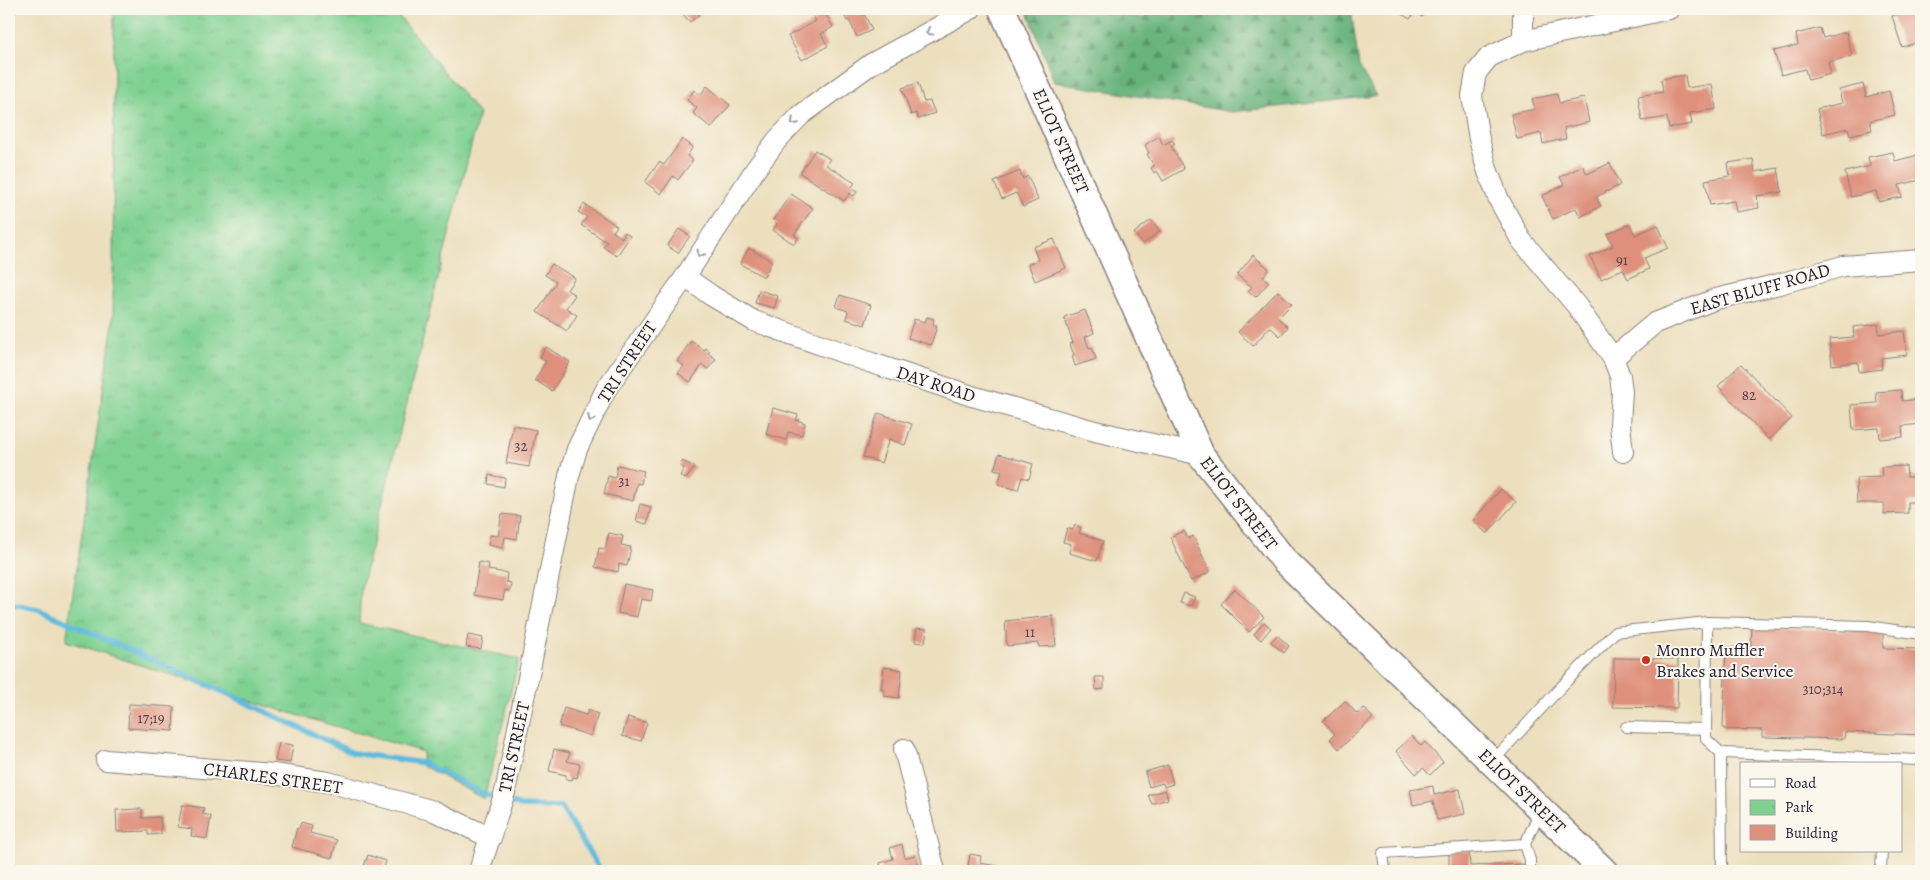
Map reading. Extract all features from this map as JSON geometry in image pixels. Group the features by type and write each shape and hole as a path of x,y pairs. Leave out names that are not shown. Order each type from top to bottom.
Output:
{"street":[{"name":"TRI STREET","path":"479,871 502,800 569,476 577,449 606,389 685,277 755,170 777,140 801,115 871,64 971,9"},
{"name":"ELIOT STREET","path":"1002,9 1201,455 1284,560 1604,871"},
{"path":"1523,9 1523,41"},
{"path":"1623,452 1620,425 1622,392 1620,376 1613,358 1576,305 1521,240 1499,200 1487,169 1479,139 1472,96 1476,73 1489,57 1523,41 1669,9"},
{"name":"EAST BLUFF ROAD","path":"1613,358 1655,323 1716,299 1843,266 1921,260"},
{"name":"DAY ROAD","path":"685,277 712,296 754,321 872,363 972,396 1086,428 1201,455"},
{"path":"904,749 935,871"},
{"name":"CHARLES STREET","path":"106,760 273,774 328,782 434,811 491,838"}],"lane":[{"path":"1707,622 1706,739 1721,753 1884,762 1921,760"},
{"path":"1492,762 1615,632 1707,622 1868,626 1921,634"},
{"path":"1626,727 1706,729"},
{"path":"1721,753 1722,871"},
{"path":"1530,871 1530,860 1525,844 1541,808"},
{"path":"1384,871 1383,853 1525,844"},
{"path":"1881,871 1882,852"}],"green space":[{"path":"114,9 393,9 479,114 361,588 359,623 519,659 484,799 421,765 423,752 270,707 66,641 113,323"},
{"path":"1027,9 1082,9 1144,18 1151,9 1351,9 1359,66 1376,96 1232,112 1054,82"}],"building":[{"path":"687,9 696,9 700,14 690,22 682,13"},
{"path":"823,9 833,27 821,34 828,46 802,60 788,36 816,21 811,13"},
{"path":"862,9 872,30 857,37 842,10"},
{"path":"1403,9 1427,9 1422,17 1415,12 1410,19 1400,13"},
{"path":"1910,9 1921,9 1921,39 1918,40 1919,42 1902,47 1892,16 1910,11"},
{"path":"1820,28 1823,38 1846,32 1852,56 1828,62 1831,74 1808,80 1805,69 1781,75 1774,51 1798,45 1796,34"},
{"path":"1685,75 1687,88 1712,84 1716,109 1690,113 1692,124 1669,128 1667,117 1642,121 1638,96 1663,92 1661,79"},
{"path":"918,83 924,102 930,101 935,113 918,119 916,113 911,115 902,88"},
{"path":"1863,84 1866,97 1889,91 1895,115 1870,121 1872,130 1850,135 1848,128 1823,134 1817,109 1842,103 1839,90"},
{"path":"707,86 730,105 711,128 693,113 697,108 687,100 694,90 700,95"},
{"path":"1557,94 1559,103 1584,98 1589,122 1564,128 1566,139 1543,144 1541,133 1517,139 1511,114 1535,109 1532,99"},
{"path":"1159,136 1163,145 1172,140 1175,143 1171,146 1184,169 1163,181 1157,171 1154,173 1151,168 1154,166 1147,154 1149,153 1145,145"},
{"path":"682,139 693,147 687,156 693,160 678,180 673,176 661,194 645,182 659,162 664,165"},
{"path":"815,150 830,159 826,165 855,183 851,188 857,192 854,196 850,193 844,201 800,173"},
{"path":"1893,152 1895,161 1918,155 1921,180 1899,185 1902,197 1879,202 1876,191 1851,197 1845,172 1870,166 1868,157"},
{"path":"1753,159 1755,172 1778,168 1782,192 1757,196 1759,208 1736,212 1734,201 1710,205 1705,180 1730,176 1728,163"},
{"path":"1610,163 1620,185 1596,197 1601,206 1580,217 1576,208 1553,219 1542,196 1564,185 1560,177 1583,166 1587,174"},
{"path":"1020,171 1023,179 1028,176 1038,200 1023,207 1016,193 1002,199 994,182"},
{"path":"791,194 813,208 794,235 798,238 794,244 773,230 777,224 773,220"},
{"path":"584,204 617,226 613,232 622,238 625,232 630,236 617,256 603,247 607,242 581,225 587,217 578,212"},
{"path":"1151,220 1160,231 1143,244 1134,233"},
{"path":"1630,224 1635,235 1658,225 1668,248 1644,258 1649,269 1628,279 1623,269 1601,279 1590,256 1613,246 1607,234"},
{"path":"679,229 690,236 678,253 667,246"},
{"path":"1054,239 1066,268 1035,281 1028,264 1038,260 1033,247"},
{"path":"749,248 772,261 764,277 740,264"},
{"path":"1253,255 1269,269 1263,277 1269,282 1256,297 1248,291 1252,287 1237,275"},
{"path":"552,264 575,278 567,290 575,295 566,308 577,315 567,331 537,312 556,282 545,275"},
{"path":"759,290 778,296 774,308 755,303"},
{"path":"1278,291 1292,304 1278,318 1288,327 1280,336 1270,327 1253,346 1238,332"},
{"path":"840,295 871,305 865,325 846,319 848,311 836,307"},
{"path":"1085,310 1094,333 1085,337 1089,348 1092,347 1096,359 1075,366 1070,344 1073,343 1064,317"},
{"path":"927,317 934,319 933,324 937,326 931,345 908,338 914,319 925,322"},
{"path":"1878,324 1879,334 1904,331 1907,355 1881,358 1882,369 1859,372 1858,362 1832,365 1829,339 1854,337 1853,327"},
{"path":"691,341 704,350 706,348 710,351 708,353 716,359 708,369 702,365 690,382 678,373 684,366 677,361"},
{"path":"546,347 570,362 552,391 535,380 546,361 540,358"},
{"path":"1741,364 1792,418 1769,440 1718,386"},
{"path":"1901,390 1902,401 1921,399 1921,424 1902,426 1903,437 1880,439 1879,428 1853,430 1851,405 1877,403 1876,392"},
{"path":"773,408 798,415 796,420 805,423 802,435 788,432 786,440 766,434"},
{"path":"878,413 912,424 905,445 889,439 881,463 863,457"},
{"path":"513,425 536,430 529,467 506,463"},
{"path":"999,454 1033,464 1029,479 1022,477 1018,490 998,484 1002,471 994,469"},
{"path":"682,461 695,467 686,479 680,476 684,468 680,466"},
{"path":"617,465 644,471 641,484 637,483 633,501 604,494 608,476 615,478"},
{"path":"1906,466 1907,477 1921,477 1921,502 1908,502 1908,513 1884,514 1884,503 1857,503 1856,478 1882,477 1881,467"},
{"path":"489,475 505,478 504,487 488,484"},
{"path":"1501,489 1516,502 1487,534 1473,520"},
{"path":"640,504 651,507 647,524 636,521"},
{"path":"502,514 520,516 517,539 505,537 503,548 488,545 490,535 498,536"},
{"path":"1075,525 1081,528 1079,533 1103,541 1097,561 1069,553 1071,544 1063,542 1067,528 1073,530"},
{"path":"1184,531 1188,539 1193,536 1210,572 1191,581 1170,537"},
{"path":"609,533 623,536 621,545 631,547 627,566 619,564 618,572 595,567 599,548 605,549"},
{"path":"479,562 489,564 488,570 507,573 506,582 511,583 510,591 505,590 503,600 474,595"},
{"path":"624,584 653,590 651,601 641,599 637,617 618,613"},
{"path":"1235,589 1264,617 1249,632 1221,604"},
{"path":"1184,593 1195,597 1191,606 1180,603"},
{"path":"1053,616 1056,646 1039,647 1039,643 1007,646 1005,621"},
{"path":"1264,622 1271,628 1261,640 1254,634"},
{"path":"1752,627 1883,632 1883,648 1921,649 1921,735 1845,732 1844,739 1762,737 1762,730 1723,729 1726,647 1751,648"},
{"path":"917,628 927,629 925,643 915,642"},
{"path":"468,635 483,638 481,649 466,647"},
{"path":"1277,635 1289,646 1284,653 1271,642"},
{"path":"1614,658 1678,659 1677,708 1613,707"},
{"path":"884,667 902,670 899,698 884,696 884,690 881,689"},
{"path":"1095,677 1104,677 1104,689 1096,690"},
{"path":"1345,701 1357,714 1364,708 1373,718 1339,749 1330,739 1335,734 1323,721"},
{"path":"129,704 174,707 173,731 128,728"},
{"path":"564,708 586,715 588,710 598,714 591,736 559,726"},
{"path":"628,717 647,723 641,741 622,736"},
{"path":"1412,736 1421,746 1425,742 1443,762 1430,775 1423,768 1416,774 1396,751"},
{"path":"279,743 293,745 290,763 275,761"},
{"path":"554,749 570,753 567,761 580,764 577,778 573,777 572,780 566,779 566,775 549,771"},
{"path":"1168,765 1173,784 1164,787 1163,783 1149,787 1145,772"},
{"path":"1433,786 1434,795 1460,789 1465,814 1437,820 1433,801 1413,805 1410,790"},
{"path":"1165,790 1168,799 1152,804 1148,795"},
{"path":"182,805 204,808 203,814 211,816 207,839 191,836 192,829 178,827"},
{"path":"142,809 142,818 160,817 161,834 148,835 148,831 117,832 116,810"},
{"path":"301,823 312,826 310,833 337,840 332,858 292,847 297,828 299,829"},
{"path":"902,844 905,858 915,855 920,871 882,871 880,863 893,859 890,848"},
{"path":"1449,851 1469,851 1470,866 1526,864 1526,871 1392,871 1392,869 1449,867"},
{"path":"970,854 981,856 980,863 998,866 1000,871 967,871"},
{"path":"368,855 386,861 383,871 364,866"}],"waterway":[{"path":"9,603 38,609 226,693 353,753 423,763 484,794 521,806 561,807 601,871"}],"place":[{"name":"Monro Muffler Brakes and Service","path":"1646,660"}]}
